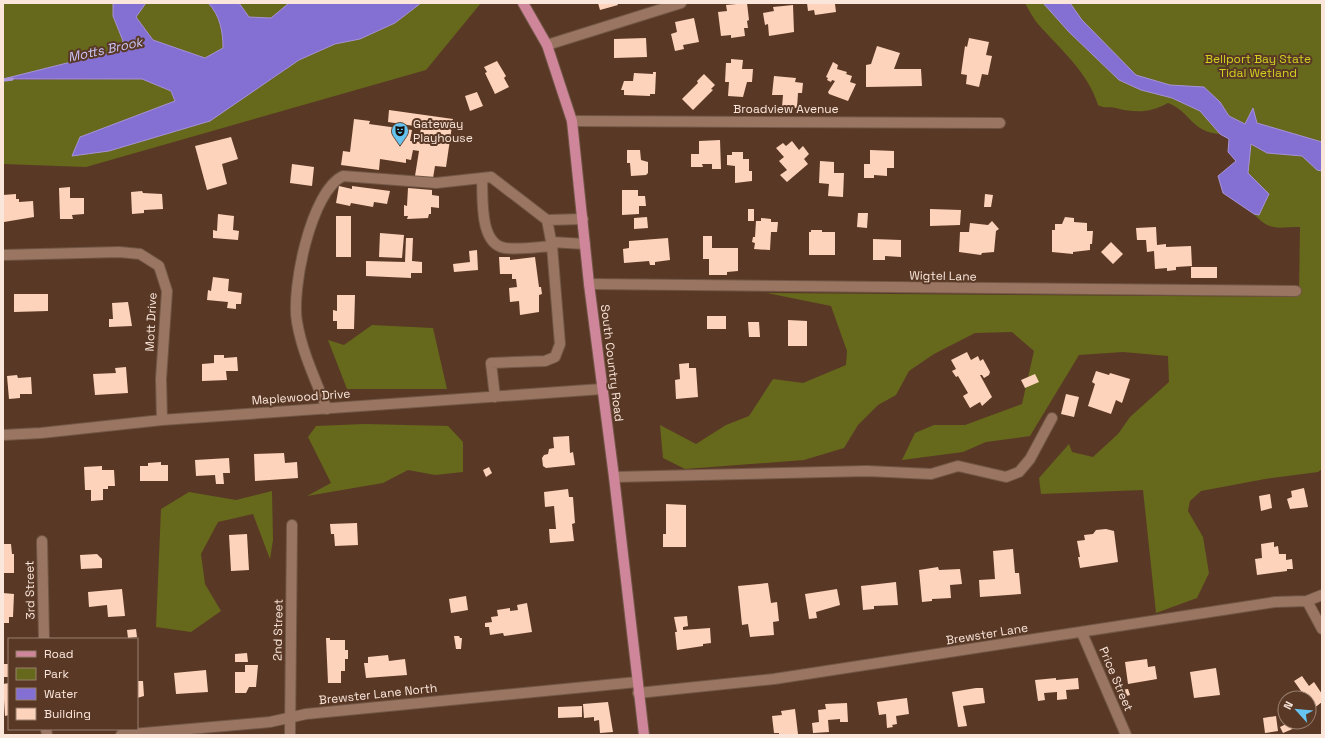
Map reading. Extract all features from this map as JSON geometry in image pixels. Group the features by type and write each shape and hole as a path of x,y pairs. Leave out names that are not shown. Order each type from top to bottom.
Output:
{"main road":[{"name":"South Country Road","path":"523,3 547,45 572,121 589,284 614,476 644,735"}],"street":[{"path":"547,45 681,3"},
{"name":"Broadview Avenue","path":"572,121 1000,123"},
{"path":"327,409 305,352 296,321 296,290 313,219 325,193 336,179 343,176 436,183 460,182 491,177 547,220 583,219"},
{"path":"482,178 485,223 488,235 494,244 505,248 551,244 585,244"},
{"path":"495,397 491,363 546,361 554,357 560,344 551,244 547,220"},
{"name":"Mott Drive","path":"3,255 119,252 140,254 159,266 167,291 161,378 162,420"},
{"name":"Wigtel Lane","path":"589,284 1296,291"},
{"name":"Maplewood Drive","path":"3,435 40,433 162,420 602,389"},
{"path":"614,476 867,471 931,474 958,466 1006,477 1019,472 1030,459 1052,418"},
{"name":"2nd Street","path":"290,735 292,525"},
{"name":"3rd Street","path":"42,541 44,638"},
{"path":"1322,594 1307,601 1322,629"},
{"name":"Brewster Lane","path":"638,693 774,679 1082,633 1275,602 1307,601"},
{"name":"Price Street","path":"1082,633 1126,735"},
{"name":"Brewster Lane North","path":"121,735 270,722 306,714 637,682"}],"green space":[{"path":"3,3 113,3 113,16 123,41 119,50 4,80 142,79 171,91 175,101 156,109 269,81 299,60 335,44 360,39 395,23 421,3 481,3 426,70 86,167 3,164"},
{"path":"146,3 208,3 220,24 223,49 205,58 153,40 136,17"},
{"path":"239,3 289,3 271,18 249,17"},
{"path":"1025,3 1043,3 1069,32 1119,80 1141,90 1172,98 1200,111 1220,134 1203,130 1182,111 1168,103 1155,109 1142,111 1130,111 1098,105 1088,82 1064,52 1038,24"},
{"name":"Bellport Bay State Tidal Wetland","path":"1055,3 1322,3 1322,469 1318,472 1265,479 1201,491 1190,501 1188,511 1203,537 1209,573 1197,598 1156,613 1143,490 1041,494 1039,478 1069,444 1072,452 1093,457 1118,434 1130,417 1169,382 1168,356 1123,352 1079,355 1030,436 986,442 963,452 902,460 915,433 934,425 965,425 1022,404 1034,351 1012,332 975,333 934,354 909,371 896,395 878,405 858,425 844,448 804,460 685,469 663,458 660,425 696,444 726,425 749,416 773,379 803,383 846,365 847,351 831,306 767,293 1289,297 1299,293 1300,227 1280,228 1270,226 1265,224 1254,214 1259,214 1269,194 1248,173 1250,144 1267,153 1302,156 1306,150 1229,130 1204,100 1138,85"},
{"path":"372,325 433,328 447,389 347,389 328,340 344,345"},
{"path":"365,424 448,426 463,442 463,472 435,475 408,470 383,483 307,496 331,483 308,437 316,426"},
{"path":"272,491 273,540 270,559 253,514 218,522 201,554 205,584 221,611 191,632 156,627 161,509 189,492 236,500"}],"water":[{"path":"113,3 146,3 136,17 153,40 205,58 223,48 218,18 208,3 239,3 249,17 271,18 289,3 421,3 395,23 360,39 335,44 299,60 210,121 109,151 72,156 80,137 175,101 171,91 142,79 3,79 119,50 123,41 113,16"},
{"path":"1043,3 1070,3 1082,20 1136,75 1170,85 1204,87 1220,102 1229,116 1245,124 1253,108 1257,123 1322,142 1322,171 1317,170 1302,156 1267,153 1251,144 1248,173 1269,194 1259,215 1254,214 1223,193 1218,176 1236,161 1228,152 1229,139 1220,134 1200,111 1172,98 1141,90 1119,80 1069,32"}],"building":[{"path":"598,3 617,3 618,5 600,10"},
{"path":"747,3 749,20 747,21 748,28 744,28 745,36 731,38 731,35 721,36 718,12 727,11 726,5"},
{"path":"807,3 835,4 836,12 815,15 814,10 808,11"},
{"path":"793,5 794,32 769,36 768,24 765,25 763,13 774,11 773,7"},
{"path":"694,18 699,42 683,45 684,49 675,51 671,34 677,32 675,22"},
{"path":"646,38 647,57 614,58 614,39"},
{"path":"969,38 989,42 986,55 992,56 988,75 982,74 979,87 966,84 967,75 961,74 965,46 967,47"},
{"path":"877,46 900,53 894,69 921,69 922,86 866,87 866,65 871,64"},
{"path":"731,59 743,60 742,69 753,69 752,82 747,82 743,97 728,96 729,82 725,82 726,63 731,63"},
{"path":"497,61 506,76 504,78 509,87 495,94 485,73 487,72 484,67"},
{"path":"833,62 838,65 837,69 847,72 846,74 852,76 850,82 856,84 848,101 829,94 828,92 835,81 832,80 831,82 827,80 828,78 826,77"},
{"path":"653,72 656,72 655,94 650,94 650,96 624,95 624,90 621,90 624,81 633,81 634,73 653,74"},
{"path":"704,74 715,85 711,89 713,90 693,110 682,99 698,83 697,81"},
{"path":"774,76 796,78 795,82 803,83 802,93 798,93 797,108 782,107 783,95 772,95"},
{"path":"477,92 483,106 470,111 465,96"},
{"name":"Gateway Playhouse","path":"389,110 453,119 446,167 435,166 433,178 415,176 419,151 413,150 411,160 406,159 406,163 380,159 379,170 341,165 343,151 350,152 354,119 370,121 369,124 412,130 410,141 419,142 421,127 388,122"},
{"path":"231,137 238,159 222,164 227,184 207,190 195,146"},
{"path":"720,140 721,169 712,169 712,164 702,164 703,167 691,167 691,154 699,154 699,141"},
{"path":"792,141 799,150 803,146 809,154 804,159 808,164 787,182 780,175 787,170 779,161 784,157 776,148 783,143 786,146"},
{"path":"627,150 640,150 641,160 648,162 648,173 646,175 631,176 630,163 627,163"},
{"path":"870,150 894,151 894,168 887,168 887,176 874,175 874,178 864,178 864,164 870,164"},
{"path":"732,152 743,152 743,159 749,159 749,171 752,171 752,181 735,183 735,166 727,165 727,155 732,155"},
{"path":"820,161 834,162 834,173 844,173 843,197 828,196 829,184 819,183"},
{"path":"292,164 314,167 312,186 290,183"},
{"path":"339,186 352,189 352,186 390,191 387,204 374,202 373,207 351,203 350,206 336,203"},
{"path":"70,187 70,198 84,198 84,214 72,215 73,219 60,219 59,188"},
{"path":"408,188 432,190 432,195 439,196 439,208 431,207 431,214 429,214 428,218 407,219 408,216 404,216 404,205 407,206"},
{"path":"622,190 638,190 638,196 645,196 646,206 639,206 639,214 622,215"},
{"path":"142,191 143,193 162,194 163,209 144,210 144,213 132,214 131,192"},
{"path":"16,194 16,199 19,199 19,202 33,201 34,217 4,222 3,195"},
{"path":"985,194 993,195 991,207 984,207"},
{"path":"748,209 754,209 754,221 748,221"},
{"path":"930,209 961,210 960,225 930,226"},
{"path":"858,213 868,213 867,228 857,227"},
{"path":"218,214 234,216 233,230 239,231 238,240 213,238 213,230 217,231"},
{"path":"336,216 351,216 351,257 336,257"},
{"path":"647,217 648,228 634,229 634,218"},
{"path":"1065,217 1074,218 1074,222 1087,223 1087,231 1093,231 1090,250 1073,252 1073,254 1052,252 1052,230 1055,230 1055,224 1062,224"},
{"path":"761,218 771,219 771,222 778,222 777,232 771,232 770,250 754,249 755,243 752,242 753,237 755,237 756,221 761,221"},
{"path":"992,221 999,229 996,231 994,252 982,253 981,255 959,252 960,232 969,232 970,223 988,225"},
{"path":"1156,227 1157,245 1166,244 1166,247 1191,246 1192,266 1176,267 1176,270 1167,271 1167,268 1155,269 1154,251 1147,252 1146,240 1137,240 1136,228"},
{"path":"811,230 835,232 835,255 809,255 809,232 811,232"},
{"path":"380,233 404,235 402,258 379,257"},
{"path":"703,236 712,236 712,248 738,248 738,271 727,272 727,275 709,275 709,259 703,259"},
{"path":"406,238 413,238 412,261 422,262 422,273 411,273 411,278 366,276 366,261 405,262"},
{"path":"668,238 670,260 655,262 655,265 650,265 649,261 624,263 623,249 629,248 629,241"},
{"path":"873,239 901,240 901,257 885,256 885,260 873,260"},
{"path":"1111,242 1123,254 1113,264 1101,252"},
{"path":"477,250 478,270 454,272 453,264 470,262 469,251"},
{"path":"499,257 510,257 510,260 535,257 539,287 541,287 542,294 539,295 539,312 520,315 519,301 510,302 509,288 517,287 516,279 512,279 512,274 500,274"},
{"path":"1191,267 1217,267 1217,278 1191,278"},
{"path":"213,277 229,279 228,291 242,293 241,304 236,304 236,309 227,308 228,302 207,300 208,290 211,291"},
{"path":"14,294 48,294 48,311 14,312"},
{"path":"337,295 355,295 354,329 337,329 337,321 333,321 333,310 337,311"},
{"path":"128,302 132,326 109,327 109,319 113,319 112,303"},
{"path":"707,316 726,316 726,329 707,329"},
{"path":"788,320 807,321 807,346 788,346"},
{"path":"748,322 759,322 760,337 749,337"},
{"path":"967,352 971,360 978,356 980,361 983,359 990,372 989,375 984,378 980,375 992,397 982,406 980,402 970,408 963,396 968,393 958,376 956,377 952,371 956,369 951,360"},
{"path":"214,355 224,355 224,358 237,357 238,371 226,371 227,380 202,381 202,364 214,363"},
{"path":"689,363 689,368 696,368 698,397 676,399 675,380 680,379 679,364"},
{"path":"126,367 128,393 95,395 93,374 116,373 115,368"},
{"path":"1096,371 1109,375 1110,373 1130,379 1122,403 1116,400 1111,414 1088,406 1095,384 1092,382"},
{"path":"1035,374 1039,382 1025,388 1021,380"},
{"path":"17,375 18,378 31,377 32,394 20,394 20,398 9,399 7,376"},
{"path":"1066,394 1079,397 1074,417 1061,414"},
{"path":"569,436 570,453 573,452 575,465 546,468 543,466 542,458 544,455 548,454 549,449 554,448 553,437"},
{"path":"284,453 285,463 297,462 298,478 255,481 254,454"},
{"path":"229,458 230,473 223,473 224,484 216,484 215,475 196,476 195,460"},
{"path":"161,462 161,465 168,465 168,481 140,481 140,466 148,466 148,463"},
{"path":"102,466 102,470 114,470 115,486 108,486 108,489 103,489 103,500 91,501 91,490 85,490 84,467"},
{"path":"489,467 492,473 486,477 483,470"},
{"path":"1304,488 1308,507 1290,509 1287,499 1292,497 1291,491"},
{"path":"568,489 569,497 573,497 575,523 572,524 574,541 550,543 549,529 556,529 554,506 545,507 544,492"},
{"path":"1270,494 1272,508 1261,511 1259,496"},
{"path":"666,504 686,505 686,547 663,547 663,534 666,534"},
{"path":"357,523 358,545 335,546 334,534 331,534 330,524"},
{"path":"1106,529 1114,531 1118,562 1080,568 1078,557 1080,557 1077,541 1085,540 1084,535 1093,534 1096,530"},
{"path":"247,534 249,570 231,571 229,535"},
{"path":"1274,542 1274,547 1278,546 1279,554 1286,554 1286,560 1292,559 1293,569 1257,575 1255,559 1262,558 1261,544"},
{"path":"3,544 11,544 12,554 14,554 14,573 3,573"},
{"path":"1013,549 1015,573 1019,573 1021,594 980,597 979,580 995,579 993,551"},
{"path":"97,554 102,559 102,568 81,569 80,555"},
{"path":"938,567 939,570 960,569 962,584 950,585 951,598 932,599 932,601 922,602 919,570"},
{"path":"896,582 898,605 874,606 874,609 863,610 861,586"},
{"path":"768,583 771,603 777,602 779,621 773,622 774,635 750,637 748,624 742,625 738,586"},
{"path":"122,589 125,616 108,617 107,605 89,607 88,592"},
{"path":"837,589 840,605 816,612 817,618 809,619 805,594"},
{"path":"3,593 14,594 13,617 9,617 9,623 3,623"},
{"path":"466,596 468,610 451,613 449,599"},
{"path":"527,603 532,632 504,636 503,633 490,635 489,627 485,627 485,623 492,622 491,617 498,616 497,610 510,608 510,611 518,610 517,605"},
{"path":"687,616 688,626 683,627 683,630 710,628 711,643 703,644 703,646 677,650 675,632 677,632 674,617"},
{"path":"136,629 137,637 128,638 127,630"},
{"path":"454,636 459,636 462,638 461,649 456,649"},
{"path":"326,638 330,638 330,640 345,640 345,650 348,650 348,659 345,659 345,671 341,671 341,683 328,683"},
{"path":"247,653 248,662 235,662 235,654"},
{"path":"388,655 389,661 405,659 407,675 366,678 364,663 368,663 368,657"},
{"path":"1147,659 1148,667 1155,666 1157,679 1128,684 1125,662"},
{"path":"3,664 8,664 8,677 3,677"},
{"path":"245,665 258,665 256,687 249,687 246,693 235,693 235,672 245,672"},
{"path":"1216,668 1220,695 1194,698 1190,672"},
{"path":"206,670 208,692 176,694 174,673"},
{"path":"1302,676 1309,686 1314,682 1322,694 1322,702 1317,706 1317,690 1300,690 1294,681"},
{"path":"1056,678 1056,680 1078,678 1079,689 1066,690 1067,699 1057,700 1057,692 1044,693 1045,700 1038,701 1035,680"},
{"path":"138,681 143,681 144,696 138,698"},
{"path":"8,683 8,715 5,716 3,684"},
{"path":"983,688 985,703 963,706 967,726 958,727 952,692"},
{"path":"1128,689 1130,695 1123,697 1121,690"},
{"path":"907,698 909,714 896,716 897,724 892,725 893,727 887,728 886,714 879,715 877,702"},
{"path":"608,702 613,732 600,733 599,720 594,721 594,717 584,718 583,704"},
{"path":"847,703 848,722 840,722 840,719 828,720 829,732 813,733 812,723 819,722 818,710 826,709 825,704"},
{"path":"582,706 582,717 558,718 558,707"},
{"path":"795,709 798,734 779,735 779,733 774,733 772,716 782,715 781,711"},
{"path":"1276,716 1278,731 1265,733 1263,718"},
{"path":"1282,730 1290,730 1283,733"}],"waterway":[{"name":"Motts Brook","path":"3,80 12,79"}],"place":[{"name":"Gateway Playhouse","path":"400,146"}]}
